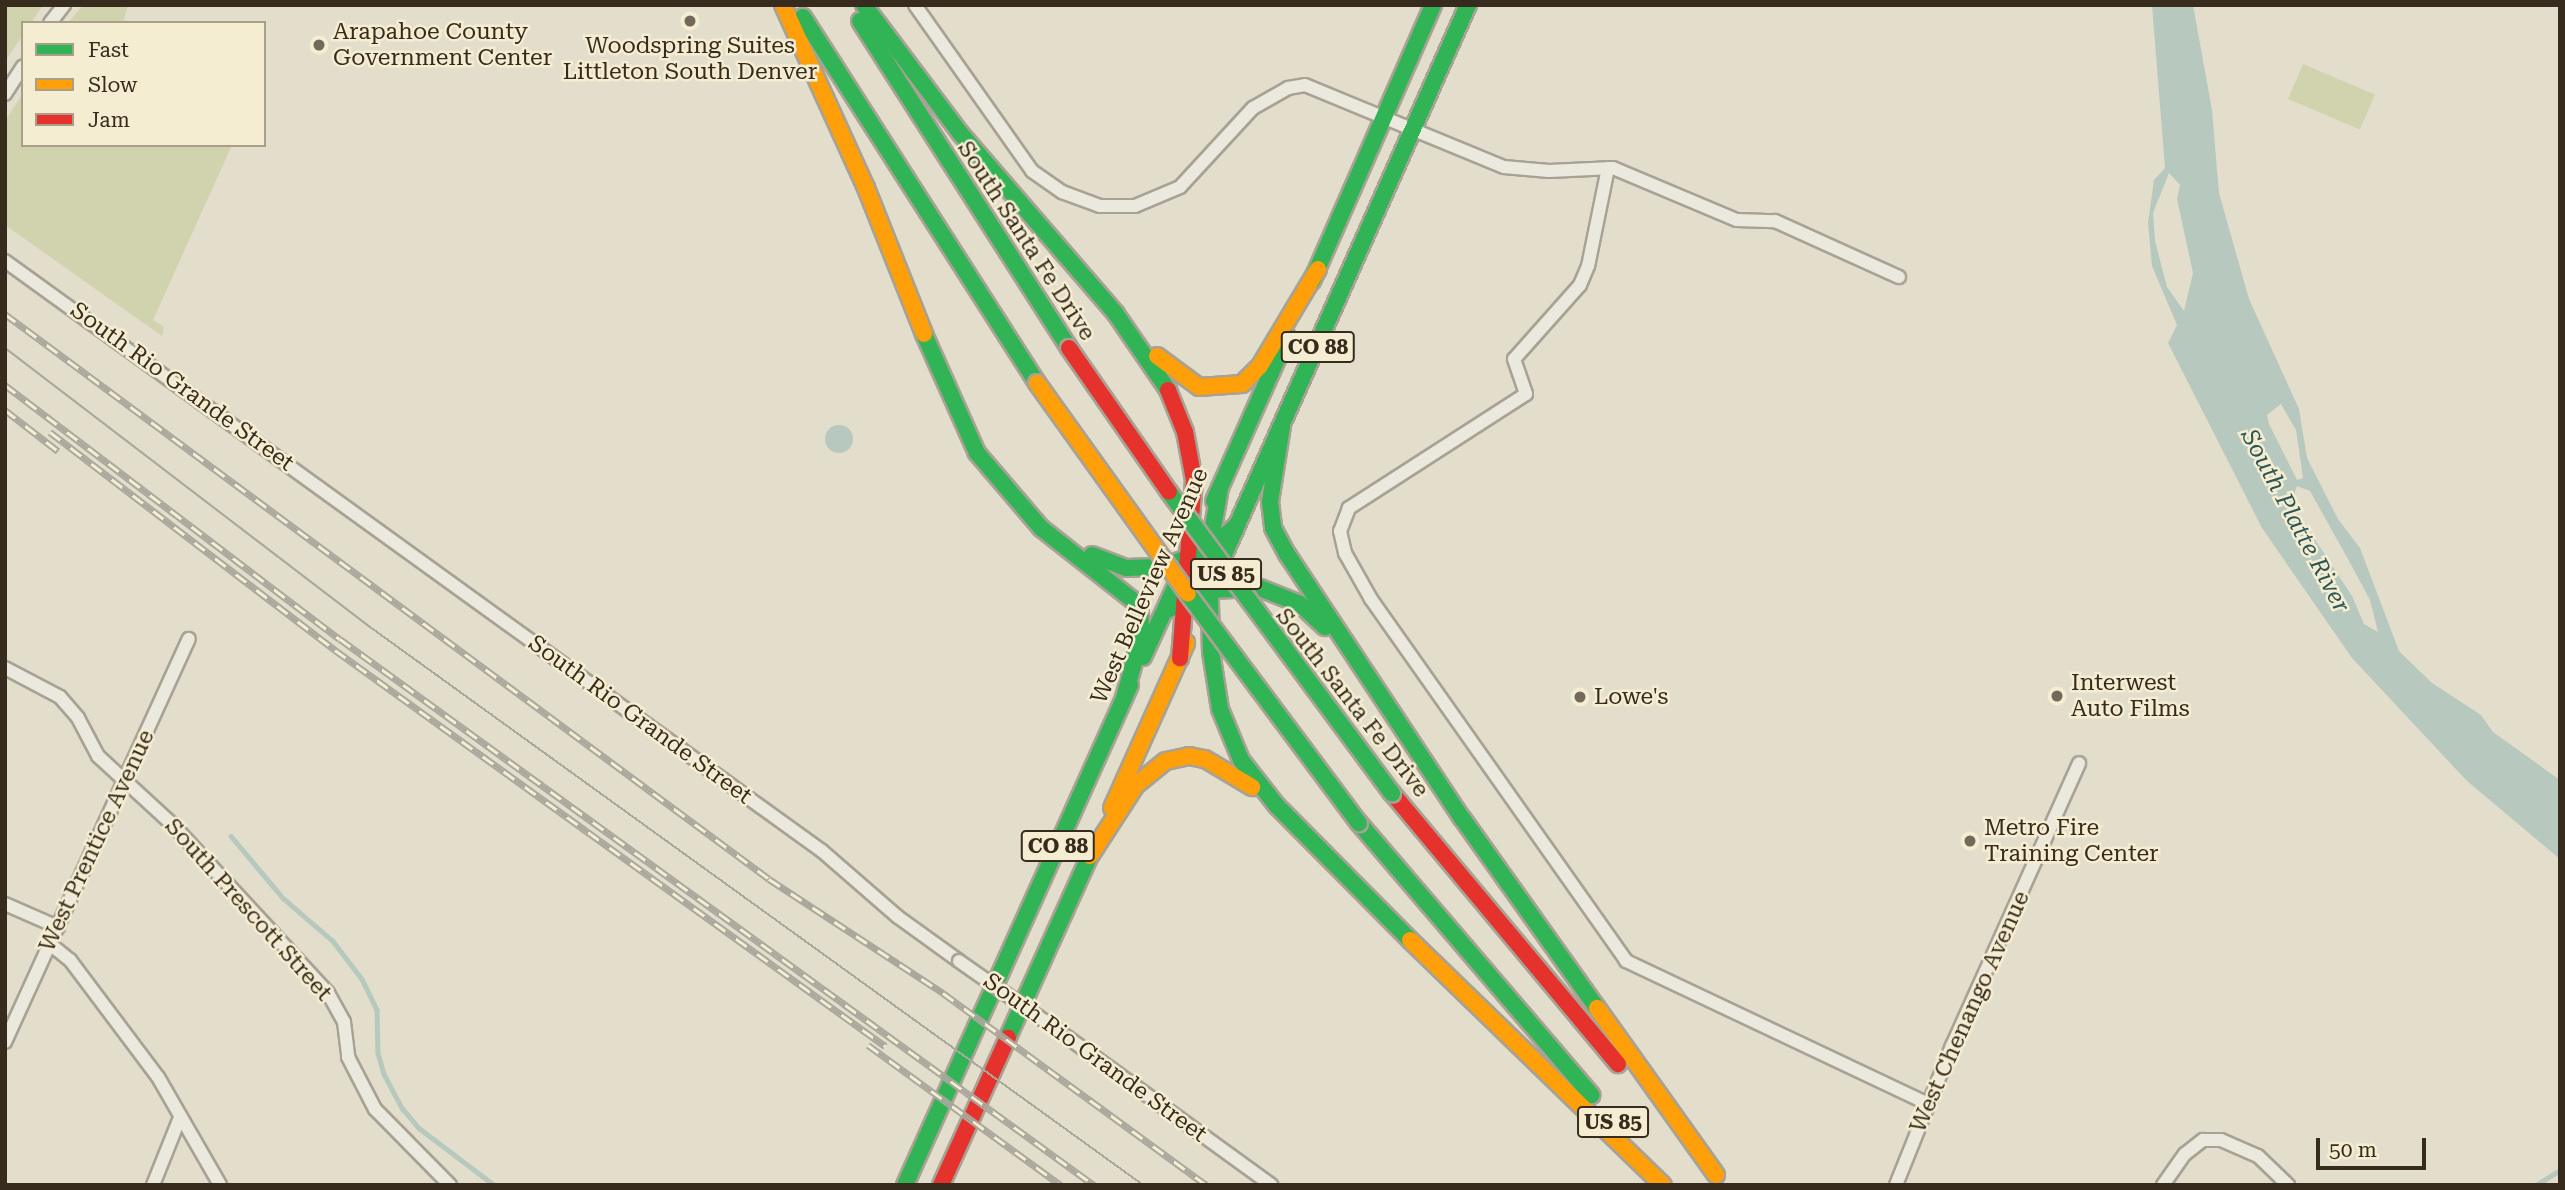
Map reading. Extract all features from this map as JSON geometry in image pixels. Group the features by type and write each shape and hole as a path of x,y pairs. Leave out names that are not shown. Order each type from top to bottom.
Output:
{"main road":[{"path":"783,5 866,188 962,425 989,471 1024,511 1139,605 1142,634 1124,698"},
{"name":"US 85","path":"796,5 1037,383 1197,607 1359,823 1663,1185"},
{"name":"South Santa Fe Drive","path":"850,5 964,191 1223,571 1392,793 1719,1180"},
{"path":"863,5 960,133 1116,314 1182,378 1209,389 1234,387 1260,366 1318,268"},
{"name":"West Belleview Avenue","path":"905,1185 1165,611 1386,117 1433,5"},
{"name":"CO 88","path":"941,1185 1180,658 1208,590 1415,131 1468,5"},
{"path":"1116,314 1164,381 1185,432 1194,480 1187,597 1180,658"},
{"path":"962,425 1007,488 1090,554 1140,569 1188,559 1209,550 1237,525"},
{"path":"1282,426 1270,502 1273,528 1364,672 1719,1180"},
{"path":"1220,488 1209,550 1208,590 1220,709 1241,760 1277,806 1663,1185"},
{"path":"1165,611 1187,597 1208,590 1243,586 1289,598 1310,611 1364,672"},
{"path":"1090,856 1144,775 1174,758 1198,757 1217,763 1277,806"}],"street":[{"path":"52,21 64,5"},
{"path":"915,5 1032,171 1062,192 1100,206 1135,206 1180,187 1253,108 1288,88 1305,85 1504,167 1549,171 1608,168 1634,174 1737,220 1774,221 1899,277"},
{"path":"5,94 21,69"},
{"path":"1608,168 1588,266 1580,285 1514,359 1526,394 1349,508 1340,531 1345,552 1371,599 1626,961 1928,1104"},
{"name":"South Rio Grande Street","path":"5,261 822,850 898,917 1271,1185"},
{"name":"West Prentice Avenue","path":"5,1042 189,639"},
{"name":"South Prescott Street","path":"5,668 60,697 78,718 97,756 174,826 328,993 344,1022 348,1057 375,1108 450,1185"},
{"name":"West Chenango Avenue","path":"1896,1185 1928,1104 2079,763"},
{"path":"5,904 58,927"},
{"path":"50,944 70,960 158,1077 179,1120 220,1185"},
{"path":"153,1185 179,1120"},
{"path":"2163,1185 2186,1154 2203,1140 2221,1139 2258,1156 2288,1185"}],"green space":[{"path":"5,5 43,5 32,21 21,21 21,38 5,61"},
{"path":"83,5 128,5 124,21 70,21"},
{"path":"2303,64 2375,94 2360,129 2288,99"},
{"path":"21,96 21,147 231,147 153,320 164,327 162,336 5,225 5,121"}],"water":[{"name":"South Platte River","path":"2152,5 2193,5 2212,110 2219,193 2249,299 2299,409 2307,458 2338,519 2360,548 2399,651 2432,683 2481,715 2493,732 2560,780 2560,859 2467,781 2352,658 2262,528 2168,343 2177,325 2152,266 2148,223 2154,180 2165,168","holes":["2169,173 2180,185 2177,199 2193,273 2184,311 2167,287 2155,241 2153,213","2281,404 2296,430 2303,478 2297,480 2267,415","2297,486 2310,491 2370,600 2378,632 2364,624 2352,596 2291,503"]},
{"path":"839,425 849,429 853,439 849,449 839,453 829,449 825,439 829,429"}],"waterway":[{"path":"231,836 283,898 333,941 362,979 377,1010 378,1053 384,1074 403,1109 419,1128 494,1185"},
{"path":"2536,1185 2560,1170"}],"tram line":[{"path":"5,348 370,627 1143,1185"}],"railway":[{"path":"5,314 769,879 943,993 1206,1185"},
{"path":"5,385 340,639 1094,1185"},
{"path":"5,410 58,451"},
{"path":"50,432 335,650 885,1046"},
{"path":"868,1045 1061,1185"}],"traffic: fast":[{"path":"864,5 960,133 1116,314 1168,390"},
{"path":"1312,281 1433,5"},
{"path":"1214,577 1468,5"},
{"path":"803,17 1037,383"},
{"path":"860,21 1069,348"},
{"path":"924,334 977,453 1041,528 1139,605 1142,634 1124,698"},
{"path":"1214,501 1287,337"},
{"path":"1282,426 1270,502 1273,528 1287,554 1462,818 1597,1008"},
{"path":"1220,488 1209,550 1211,652 1220,709 1241,760 1277,806 1410,940"},
{"path":"1169,492 1392,793"},
{"path":"1092,555 1126,568 1163,567 1209,550 1237,525"},
{"path":"1143,657 1183,570"},
{"path":"1165,611 1208,590 1260,588 1300,604 1325,627"},
{"path":"1188,594 1359,823"},
{"path":"905,1185 1130,685"},
{"path":"1359,823 1591,1095"},
{"path":"1008,1037 1095,844"}],"traffic: slow":[{"path":"783,5 866,188 924,334"},
{"path":"1157,356 1199,387 1242,384 1260,366 1318,269"},
{"path":"1037,383 1188,594"},
{"path":"1112,808 1186,643"},
{"path":"1090,856 1136,785 1166,761 1189,756 1205,759 1252,787"},
{"path":"1410,940 1663,1185"},
{"path":"1597,1008 1716,1175"}],"traffic: jam":[{"path":"1069,348 1169,492"},
{"path":"1168,390 1185,432 1194,480 1180,658"},
{"path":"1392,793 1618,1064"},
{"path":"941,1185 1008,1037"}],"place":[{"name":"Woodspring Suites Littleton South Denver","path":"690,21"},
{"name":"Arapahoe County Government Center","path":"319,45"},
{"name":"Interwest Auto Films","path":"2057,696"},
{"name":"Lowe's","path":"1580,697"},
{"name":"Metro Fire Training Center","path":"1970,841"}]}
